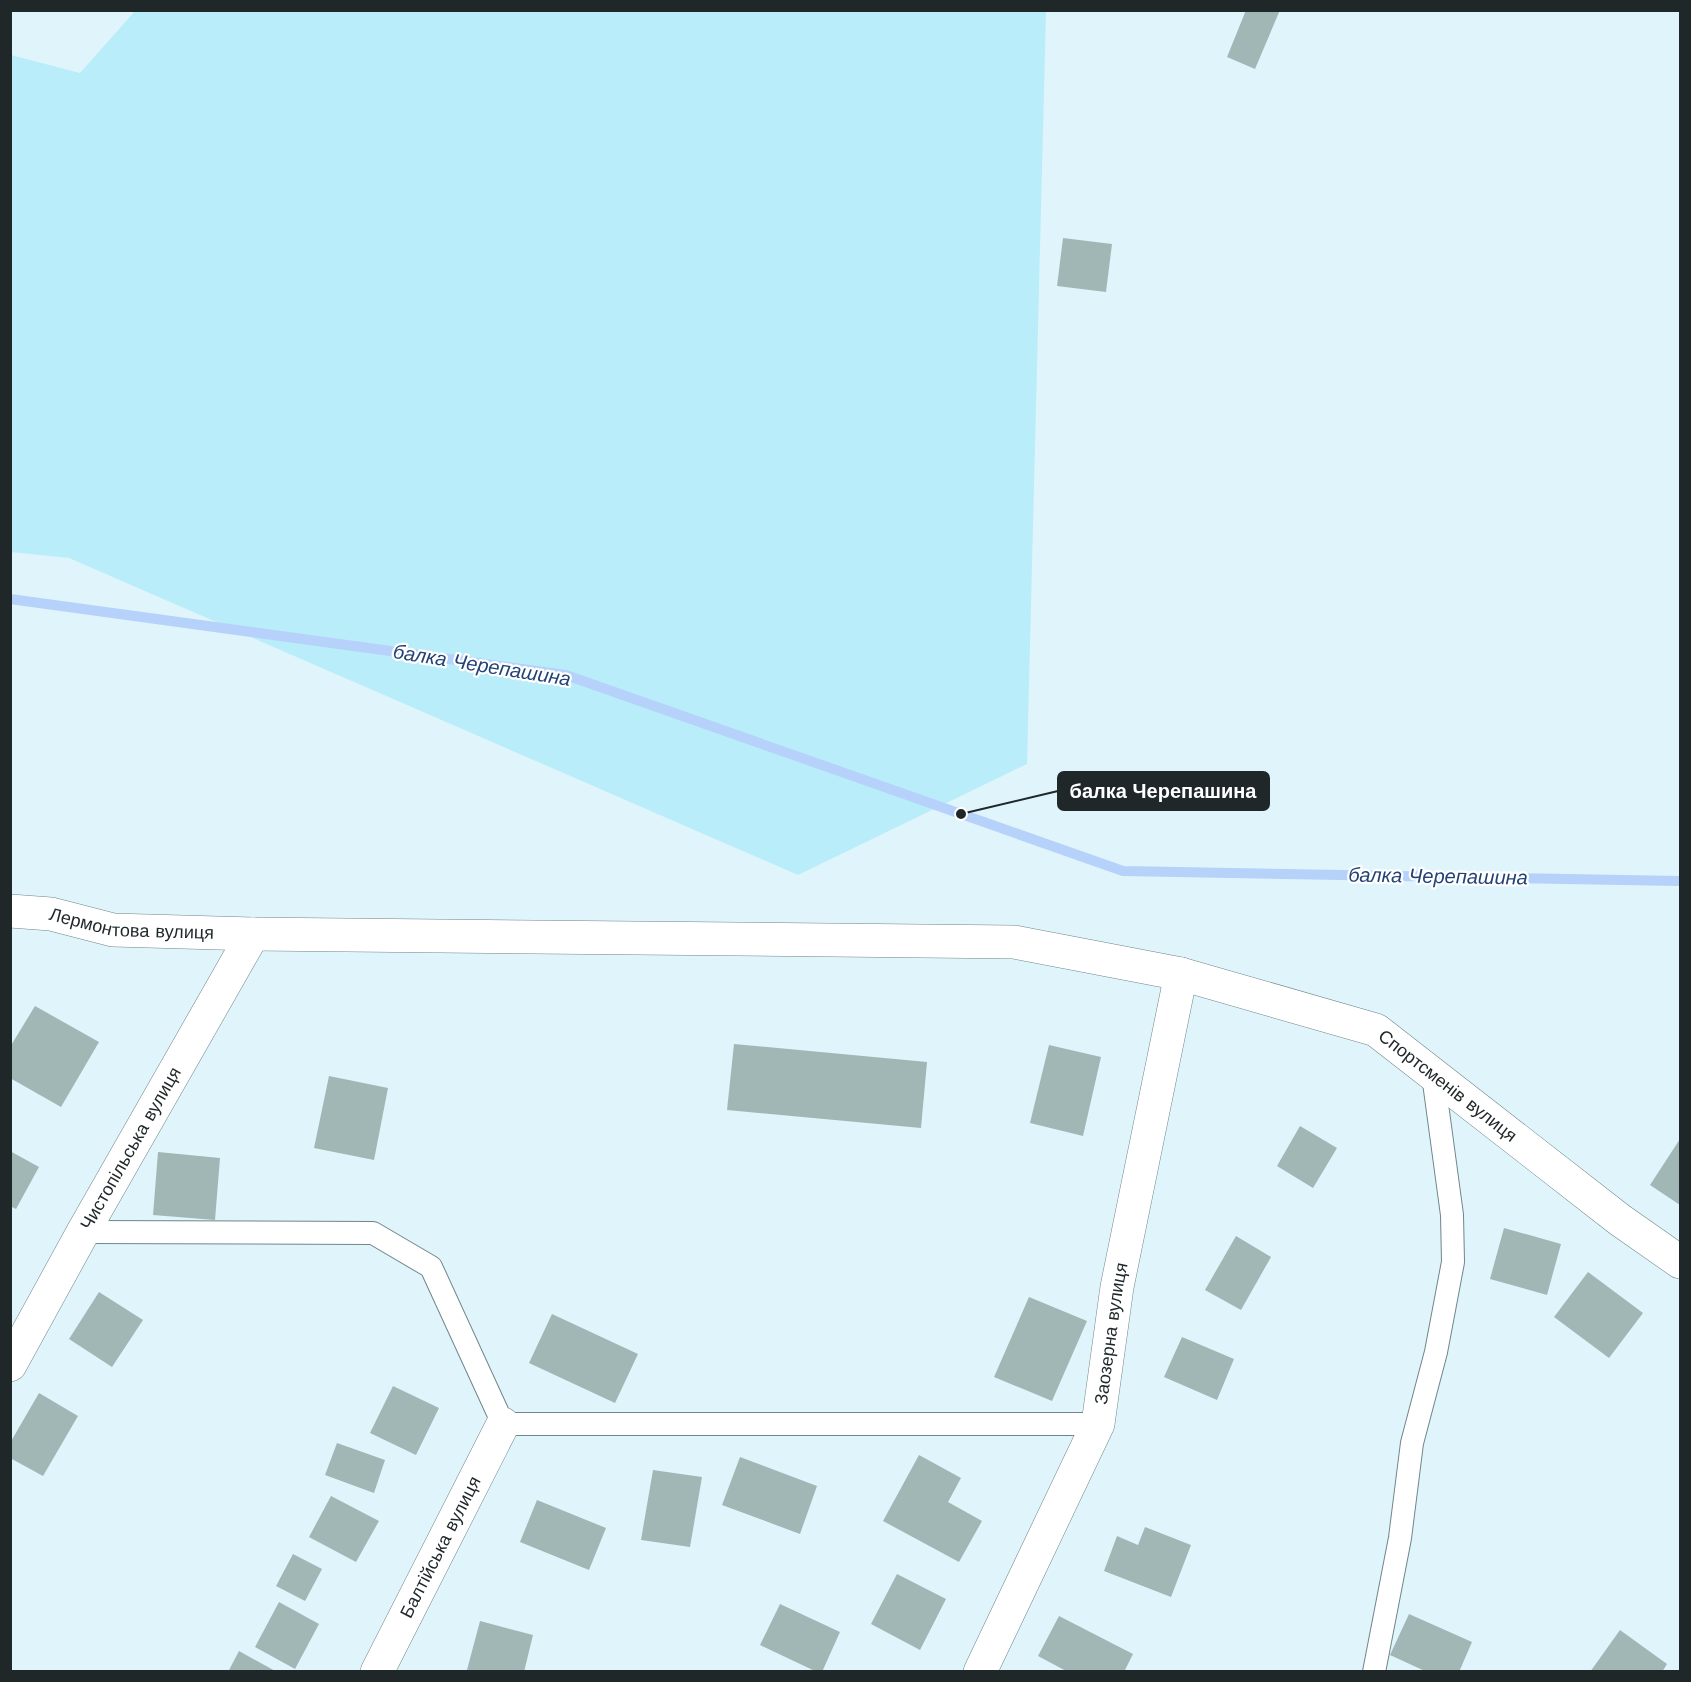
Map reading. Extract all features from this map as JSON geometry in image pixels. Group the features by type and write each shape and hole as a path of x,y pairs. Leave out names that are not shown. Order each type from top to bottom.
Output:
{"street":[{"name":"Лермонтова вулиця","path":"10,911 51,914 113,930 253,934 1014,942 1181,974"},
{"name":"Чистопільська вулиця","path":"10,1365 253,934"},
{"name":"Спортсменів вулиця","path":"1181,974 1376,1030 1620,1220 1680,1262"},
{"name":"Заозерна вулиця","path":"980,1671 1098,1424 1117,1287 1181,974"},
{"name":"Балтійська вулиця","path":"377,1671 503,1424"}],"lane":[{"path":"1374,1671 1400,1538 1412,1443 1436,1352 1453,1262 1452,1215 1433,1075"},
{"path":"83,1232 373,1233 431,1267 503,1424 1098,1424"}],"shaded area":[{"path":"135,11 1046,11 1027,764 798,875 69,558 11,552 11,55 80,73"}],"building":[{"path":"1246,10 1280,10 1255,69 1227,57"},
{"path":"1063,238 1112,244 1106,292 1057,286"},
{"path":"35,1006 99,1042 61,1107 10,1078 10,1047"},
{"path":"734,1044 927,1062 921,1128 727,1110"},
{"path":"1049,1045 1101,1057 1083,1136 1030,1123"},
{"path":"329,1076 388,1088 374,1160 314,1148"},
{"path":"1300,1126 1337,1148 1313,1188 1277,1166"},
{"path":"1680,1139 1680,1205 1650,1185"},
{"path":"10,1151 39,1167 16,1209 10,1206"},
{"path":"158,1152 220,1158 215,1220 153,1215"},
{"path":"1504,1228 1561,1244 1547,1295 1490,1279"},
{"path":"1236,1236 1271,1257 1241,1310 1205,1290"},
{"path":"1588,1272 1643,1313 1609,1358 1554,1317"},
{"path":"99,1292 143,1320 112,1367 69,1339"},
{"path":"1029,1297 1087,1321 1052,1401 994,1377"},
{"path":"552,1314 638,1354 615,1403 529,1363"},
{"path":"1182,1337 1234,1359 1217,1400 1164,1377"},
{"path":"393,1386 439,1408 416,1455 370,1433"},
{"path":"39,1393 78,1416 43,1476 10,1458 10,1443"},
{"path":"337,1443 385,1460 374,1493 325,1475"},
{"path":"919,1455 961,1478 948,1502 982,1521 959,1562 883,1521"},
{"path":"740,1457 817,1486 800,1534 722,1505"},
{"path":"653,1470 702,1477 690,1547 641,1540"},
{"path":"331,1496 379,1521 356,1562 309,1537"},
{"path":"537,1500 606,1528 589,1570 520,1542"},
{"path":"1145,1527 1191,1545 1171,1597 1104,1571 1117,1536 1138,1545"},
{"path":"293,1554 322,1569 305,1601 276,1586"},
{"path":"897,1574 946,1599 920,1650 871,1624"},
{"path":"279,1602 319,1624 295,1669 255,1647"},
{"path":"780,1604 840,1632 822,1672 817,1672 760,1645"},
{"path":"1409,1614 1472,1642 1459,1672 1427,1672 1390,1655"},
{"path":"1059,1616 1133,1654 1124,1672 1068,1672 1038,1656"},
{"path":"480,1621 533,1635 524,1672 467,1670"},
{"path":"1620,1630 1667,1664 1662,1672 1590,1672"},
{"path":"239,1651 277,1672 228,1672"}],"waterway":[{"name":"балка Черепашина","path":"10,599 566,675 1123,871 1680,881"}],"place":[{"name":"балка Черепашина","path":"961,814"}]}
